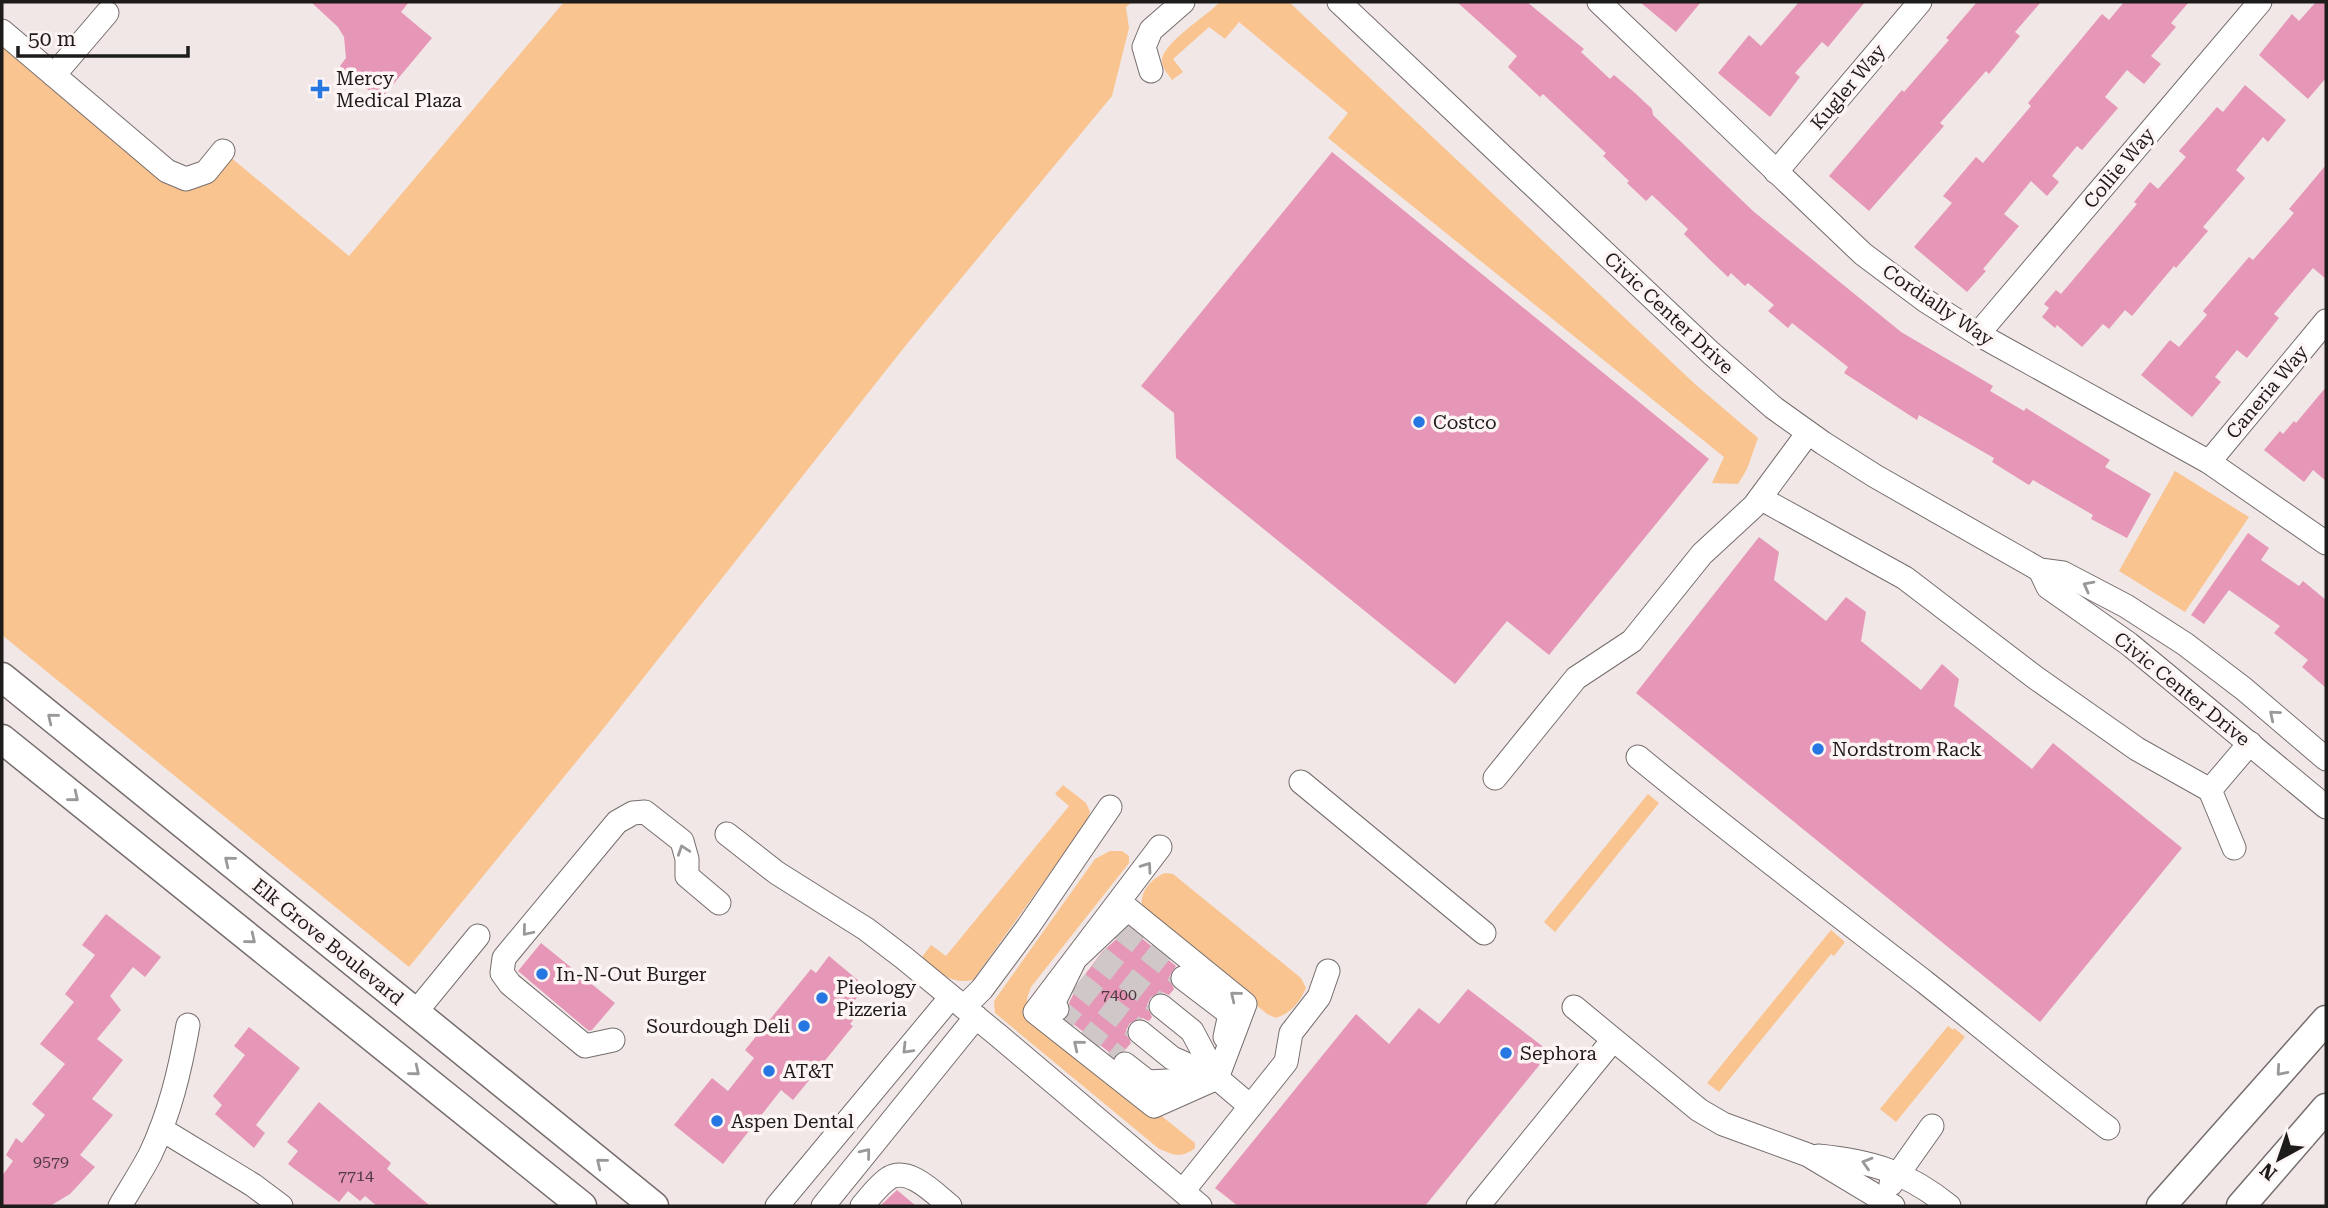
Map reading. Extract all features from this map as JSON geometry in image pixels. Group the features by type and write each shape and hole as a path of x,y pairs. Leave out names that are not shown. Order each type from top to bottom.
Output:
{"main road":[{"name":"Elk Grove Boulevard","path":"2,677 654,1206"},
{"path":"2,739 582,1206"},
{"path":"2161,1206 2326,1020"},
{"path":"2241,1206 2326,1108"},
{"path":"2182,1206 2207,1178 2242,1116"}],"street":[{"path":"1151,71 1144,47 1151,30 1183,2"},
{"name":"Civic Center Drive","path":"1339,2 1710,354 1774,408 1875,476 2040,570 2063,573 2126,606 2185,644 2244,689 2326,759"},
{"name":"Cordially Way","path":"1599,2 1863,254 1926,301 1978,334 2208,462 2326,543"},
{"name":"Kugler Way","path":"1776,172 1920,2"},
{"name":"Collie Way","path":"1978,334 2260,2"},
{"path":"54,75 107,13"},
{"path":"2,31 167,171 186,179 206,172 223,151"},
{"name":"Caneria Way","path":"2208,462 2326,321"},
{"path":"1495,778 1576,678 1632,641 1702,554 1760,498 1808,433"},
{"path":"1760,498 1905,578 2036,678 2137,749 2210,790 2234,848"},
{"name":"Civic Center Drive","path":"2040,570 2048,587 2129,644 2326,807"},
{"path":"2210,790 2250,743"},
{"path":"1638,757 1928,985 2046,1082 2108,1128"},
{"path":"1301,782 1484,933"},
{"path":"777,1206 982,989 1111,807"},
{"path":"613,1040 585,1046 510,984 502,973 504,958 617,822 633,813 645,813 682,841 687,859 687,876 719,903"},
{"path":"727,834 778,873 866,929 1191,1199 1250,1106 1286,1062 1291,1033 1319,998 1328,971"},
{"path":"1057,1009 1053,1004 1075,960 1128,909 1245,1004 1217,1078 1154,1106 1035,1012 1160,847"},
{"path":"1078,983 1074,979 1075,960 1118,927 1121,929"},
{"path":"415,1013 478,936"},
{"path":"1075,960 1094,953 1099,957"},
{"path":"1183,978 1230,1014 1217,1078"},
{"path":"1161,1006 1192,1031 1217,1078"},
{"path":"823,1206 963,1007"},
{"path":"1574,1007 1699,1110 1723,1124 1808,1155 1887,1202 1898,1174 1932,1126"},
{"path":"120,1206 161,1129 179,1072 188,1025"},
{"path":"1140,1032 1172,1058 1217,1078 1250,1106"},
{"path":"1478,1206 1613,1040"},
{"path":"1118,1058 1148,1082 1217,1078"},
{"path":"161,1129 253,1185 281,1206"},
{"path":"1808,1155 1860,1160 1908,1177 1949,1206"},
{"path":"862,1206 890,1177 903,1175 919,1182 950,1206"}],"shaded area":[{"path":"564,2 1132,2 1126,7 1129,28 1112,96 906,345 603,729 409,967 2,635 2,31 186,179 223,151 349,256"},
{"path":"1220,2 1289,2 1696,385 1758,438 1747,469 1738,484 1712,483 1724,457 1328,138 1348,113 1239,22 1225,39 1209,27 1173,59 1183,72 1172,80 1163,66 1164,54 1177,38"},
{"path":"2175,471 2249,517 2185,612 2119,571"},
{"path":"1063,785 1086,803 1090,812 1086,823 973,980 957,980 945,976 922,957 931,945 946,956 1069,806 1055,794"},
{"path":"1648,794 1659,803 1555,932 1544,922"},
{"path":"1110,851 1122,851 1129,856 1129,863 1031,987 1027,998 1028,1008 1195,1143 1195,1148 1181,1155 1158,1148 995,1013 994,1001 1095,859"},
{"path":"1165,873 1173,874 1301,978 1306,988 1294,1006 1276,1018 1267,1014 1144,913 1142,901 1146,889"},
{"path":"1831,930 1845,942 1834,956 1831,954 1719,1092 1707,1083"},
{"path":"1948,1026 1965,1037 1896,1122 1880,1109"}],"building":[{"path":"311,2 409,2 401,12 432,38 380,100 340,66 346,58 344,37 338,27"},
{"path":"1457,2 1527,2 1584,49 1581,52 1610,79 1614,75 1635,93 1652,109 1653,115 1753,211 1901,332 1993,386 1990,391 2024,411 2026,408 2110,460 2105,467 2151,494 2127,538 2091,519 2093,515 2033,480 2029,485 1992,462 1994,458 1919,415 1917,420 1844,373 1848,367 1792,323 1788,328 1768,311 1774,305 1748,283 1745,286 1731,273 1728,277 1684,234 1688,229 1652,195 1646,201 1627,183 1629,181 1603,156 1606,153 1543,94 1540,97 1508,67 1517,56"},
{"path":"1640,2 1701,2 1676,32"},
{"path":"1799,2 1865,2 1828,47 1822,42 1795,73 1800,77 1770,117 1718,73 1749,35 1761,46"},
{"path":"1977,2 2041,2 2015,32 2020,36 1989,74 1986,71 1940,123 1944,126 1869,211 1829,176 1902,90 1904,92 1949,40 1946,38"},
{"path":"2124,2 2189,2 2171,23 2176,27 2151,56 2161,64 2144,84 2127,70 2105,97 2118,108 2082,150 2077,146 2052,176 2059,182 2047,196 2031,181 2004,214 2019,226 1967,292 1914,247 1952,203 1943,196 1976,157 1983,163 2031,106 2028,103 2102,14 2109,20"},
{"path":"2316,2 2326,2 2326,78 2308,99 2259,55 2292,14 2299,21"},
{"path":"2245,85 2286,120 2268,142 2263,137 2236,170 2245,178 2203,227 2208,231 2176,268 2174,266 2132,316 2125,310 2109,329 2103,324 2082,347 2057,325 2055,328 2042,317 2049,308 2044,304 2056,290 2061,294 2137,204 2134,202 2150,182 2158,189 2186,157 2179,151 2217,107 2223,112"},
{"name":"Costco","path":"1332,152 1709,459 1549,655 1507,621 1455,684 1176,458 1174,413 1141,386"},
{"path":"2326,165 2326,279 2313,268 2274,314 2279,318 2247,358 2237,350 2215,377 2221,382 2192,417 2141,375 2170,340 2179,347 2207,315 2203,311 2249,257 2253,260 2294,213 2289,209"},
{"path":"2326,387 2326,481 2313,470 2304,482 2264,450 2280,431 2283,434 2294,421 2296,423"},
{"path":"2248,533 2269,548 2261,560 2299,586 2303,581 2326,600 2326,688 2302,667 2308,660 2274,633 2280,626 2229,590 2204,624 2191,615"},
{"path":"1759,537 1779,552 1774,580 1826,621 1846,597 1866,612 1861,641 1921,690 1942,664 1959,679 1954,706 2032,769 2053,743 2182,848 2040,1022 1636,693"},
{"path":"106,914 161,957 145,977 133,967 110,996 121,1010 97,1039 123,1060 92,1099 113,1115 80,1155 95,1167 70,1194 50,1206 2,1206 2,1176 13,1161 6,1155 16,1138 22,1143 45,1115 32,1104 65,1064 40,1044 74,1002 65,994 95,955 82,945"},
{"path":"1129,928 1176,966 1169,977 1174,989 1169,995 1162,992 1151,997 1147,1005 1152,1017 1149,1021 1142,1018 1130,1023 1126,1030 1131,1043 1114,1056 1067,1019 1070,1013 1069,1003 1080,981 1103,951"},
{"path":"541,943 615,1003 592,1030 589,1031 518,971"},
{"path":"829,956 859,981 853,989 859,994 853,1003 861,1010 850,1024 853,1026 793,1100 781,1090 723,1164 674,1125 712,1078 728,1091 754,1058 745,1050 811,969 816,973"},
{"path":"1468,989 1550,1052 1425,1206 1238,1206 1215,1188 1356,1014 1389,1044 1419,1008 1439,1024"},
{"path":"249,1027 300,1068 256,1125 265,1133 254,1148 215,1114 222,1105 213,1096 245,1055 234,1046"},
{"path":"319,1102 391,1163 387,1169 430,1206 377,1206 365,1196 360,1201 348,1191 339,1202 288,1164 298,1151 287,1142"},
{"path":"897,1190 916,1206 880,1206"}],"tunnel":[{"path":"1121,929 1183,978"},
{"path":"1099,957 1161,1006"},
{"path":"1078,983 1140,1032"},
{"path":"1057,1009 1118,1058"}],"place":[{"name":"Mercy Medical Plaza","path":"320,89"},
{"name":"Costco","path":"1419,422"},
{"name":"Nordstrom Rack","path":"1818,749"},
{"name":"In-N-Out Burger","path":"542,974"},
{"name":"Pieology Pizzeria","path":"822,998"},
{"name":"Sourdough Deli","path":"804,1026"},
{"name":"Sephora","path":"1506,1053"},
{"name":"AT&T","path":"769,1071"},
{"name":"Aspen Dental","path":"717,1121"}]}
